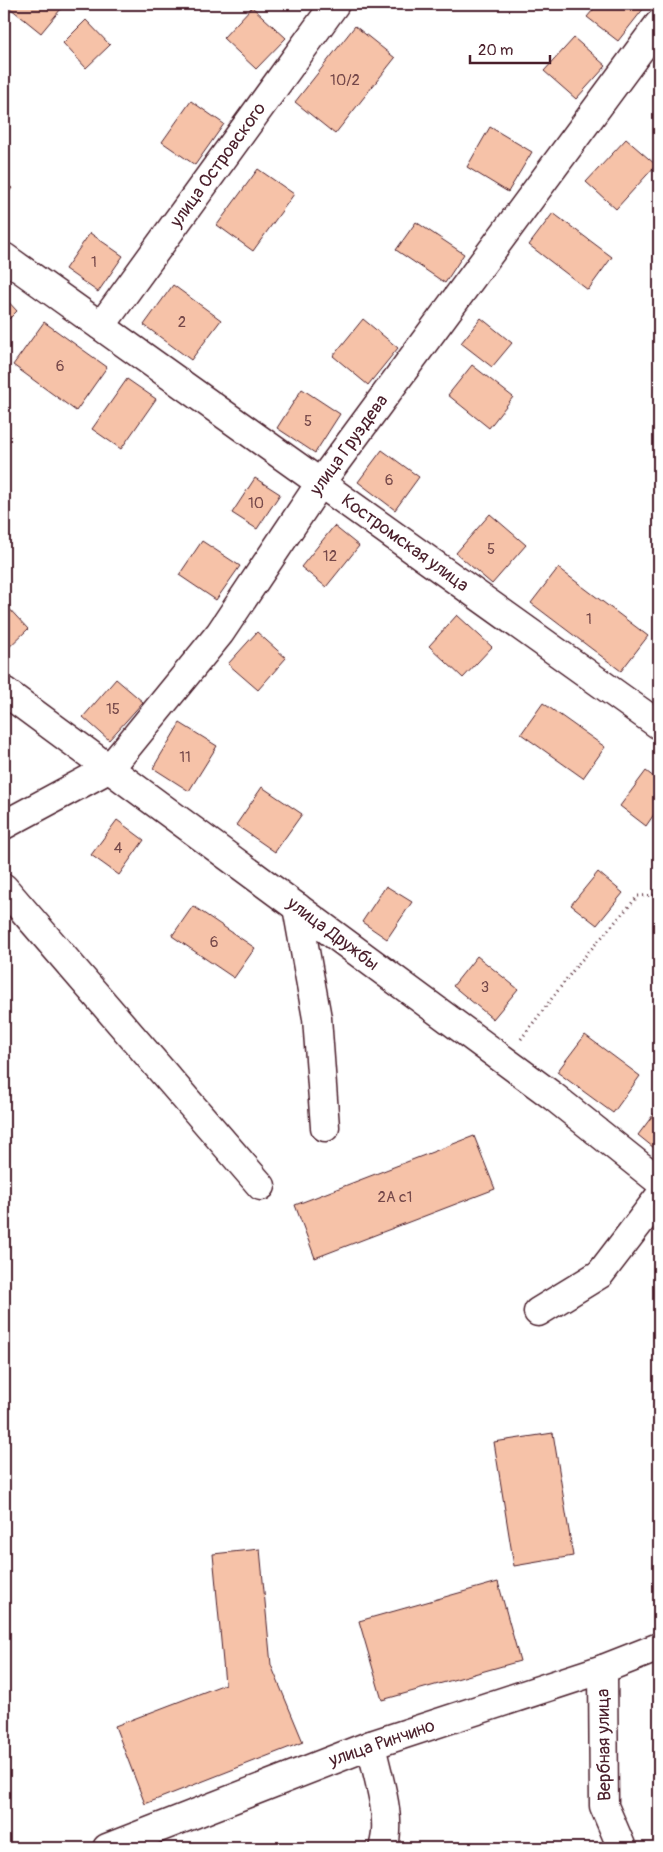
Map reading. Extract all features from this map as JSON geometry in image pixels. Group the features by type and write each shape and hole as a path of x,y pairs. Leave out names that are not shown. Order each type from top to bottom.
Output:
{"street":[{"name":"улица Островского","path":"101,326 334,4"},
{"name":"улица Груздева","path":"4,825 110,768 220,634 321,482 659,24"},
{"name":"Костромская улица","path":"4,257 659,725"},
{"name":"улица Дружбы","path":"4,691 505,1061 659,1181"},
{"path":"4,888 261,1186"},
{"path":"297,907 316,1018 325,1127"},
{"path":"538,1312 600,1274 659,1197"},
{"name":"улица Ринчино","path":"107,1848 370,1745 603,1669 659,1647"},
{"name":"Вербная улица","path":"603,1669 604,1806 622,1848"},
{"path":"370,1745 386,1813 383,1848"}],"path":[{"path":"505,1061 578,964 638,896 657,895 659,890"}],"building":[{"path":"5,4 65,4 41,33"},
{"path":"598,4 639,4 644,8 618,41 587,17"},
{"path":"252,7 286,38 256,69 223,38"},
{"path":"86,20 110,45 86,68 63,43"},
{"path":"355,26 395,58 335,134 295,102"},
{"path":"574,38 606,66 576,99 544,71"},
{"path":"191,101 224,124 195,165 162,142"},
{"path":"490,127 532,152 508,192 467,167"},
{"path":"626,139 656,165 616,209 586,182"},
{"path":"258,169 294,194 253,251 217,225"},
{"path":"4,182 12,188 4,198"},
{"path":"553,213 612,257 588,290 529,245"},
{"path":"416,222 464,254 445,283 396,250"},
{"path":"90,233 123,256 98,292 65,269"},
{"path":"173,285 221,320 191,360 144,325"},
{"path":"4,297 17,311 4,324"},
{"path":"481,318 512,343 492,367 461,343"},
{"path":"363,319 398,348 368,385 333,356"},
{"path":"44,322 107,367 76,411 13,365"},
{"path":"472,365 513,397 489,428 448,395"},
{"path":"127,379 156,399 121,449 92,429"},
{"path":"302,389 340,414 315,453 277,428"},
{"path":"382,450 419,477 395,510 358,482"},
{"path":"255,478 280,494 257,529 232,513"},
{"path":"490,514 526,545 492,584 456,553"},
{"path":"334,526 359,546 326,587 301,567"},
{"path":"202,541 240,566 216,600 179,575"},
{"path":"558,568 648,636 621,671 531,603"},
{"path":"4,603 28,629 4,652"},
{"path":"457,615 492,647 463,678 429,646"},
{"path":"257,632 286,658 258,690 228,664"},
{"path":"116,679 143,702 109,740 83,717"},
{"path":"543,703 605,747 583,778 521,734"},
{"path":"180,723 217,746 189,791 153,768"},
{"path":"646,771 659,781 659,807 646,826 620,806"},
{"path":"262,787 302,814 275,852 236,825"},
{"path":"117,820 144,840 119,875 91,855"},
{"path":"598,872 623,893 597,925 571,905"},
{"path":"386,886 412,902 387,939 362,922"},
{"path":"193,906 255,948 234,978 172,936"},
{"path":"477,956 518,989 493,1019 453,986"},
{"path":"585,1035 640,1076 613,1113 557,1072"},
{"path":"659,1107 659,1152 638,1135"},
{"path":"474,1136 495,1189 315,1258 295,1205"},
{"path":"553,1433 573,1556 514,1566 494,1442"},
{"path":"659,1543 659,1558 654,1545"},
{"path":"260,1549 271,1665 303,1742 145,1804 115,1726 225,1684 213,1554"},
{"path":"498,1582 520,1661 382,1700 359,1621"}]}
